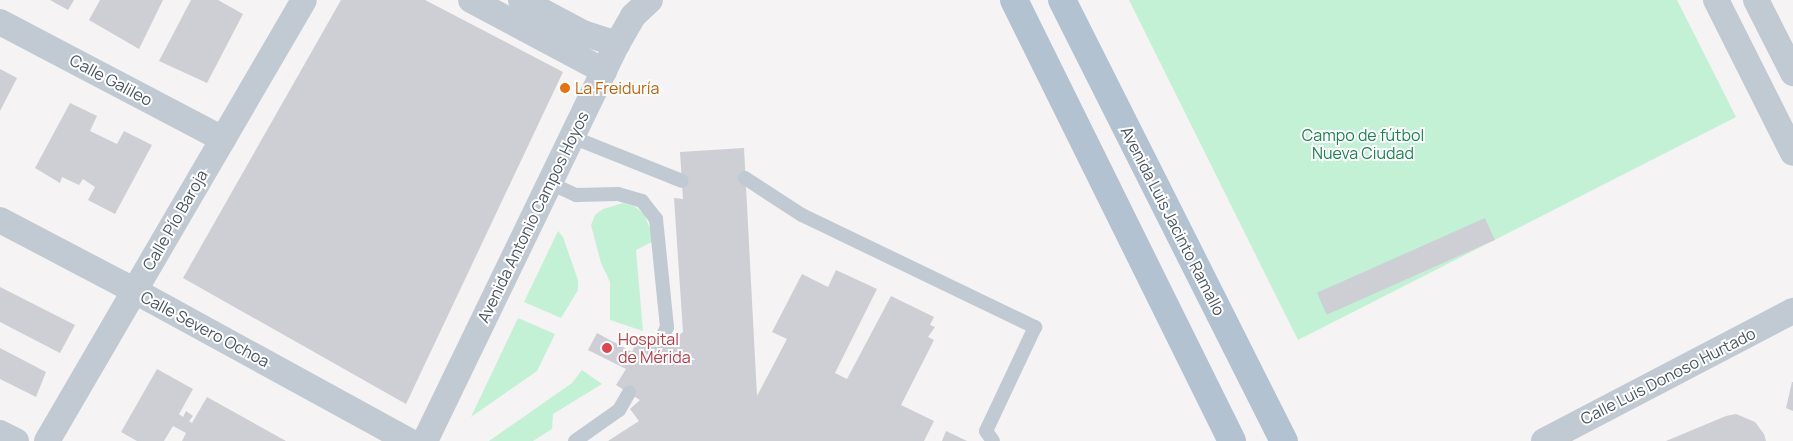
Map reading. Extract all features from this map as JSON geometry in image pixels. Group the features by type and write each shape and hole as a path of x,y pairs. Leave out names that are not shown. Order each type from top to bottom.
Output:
{"main road":[{"path":"1014,0 1232,441"},
{"name":"Avenida Luis Jacinto Ramallo","path":"1062,0 1284,441"}],"street":[{"path":"471,0 604,71"},
{"path":"521,0 583,33 617,44"},
{"name":"Avenida Antonio Campos Hoyos","path":"425,441 617,44 633,16 650,0"},
{"path":"1716,0 1793,153"},
{"path":"1756,0 1793,73"},
{"name":"Calle Pío Baroja","path":"54,439 135,291 300,1"},
{"name":"Calle Galileo","path":"0,22 223,139"},
{"name":"Calle Severo Ochoa","path":"0,220 135,291 409,441"},
{"name":"Calle Luis Donoso Hurtado","path":"1544,441 1793,311"},
{"path":"0,433 16,441"}],"lane":[{"path":"572,137 682,181"},
{"path":"745,178 802,215 1035,327 986,431 993,441"},
{"path":"550,183 576,196 618,194 642,201 656,220 667,326 660,342"},
{"path":"575,441 620,410 629,394"}],"green space":[{"name":"Campo de fútbol Nueva Ciudad","path":"1129,0 1677,0 1736,117 1298,340"},
{"path":"623,203 634,206 644,214 653,236 652,242 636,250 643,331 610,320 610,282 601,263 591,225 595,215 603,209"},
{"path":"558,231 563,237 578,280 578,290 561,318 524,302"},
{"path":"518,318 555,334 537,371 471,417"},
{"path":"582,370 602,384 553,414 552,429 533,441 489,441 572,383"}],"building":[{"path":"50,0 74,0 68,10"},
{"path":"100,0 163,0 139,49 89,20"},
{"path":"191,0 218,0 243,14 207,83 159,61"},
{"path":"341,0 425,0 563,72 406,404 183,278"},
{"path":"0,69 17,78 0,111"},
{"path":"70,103 97,116 90,131 117,144 124,131 152,145 115,214 88,200 95,187 83,179 79,185 62,177 60,183 35,168"},
{"path":"744,148 757,396 787,339 772,332 802,274 828,287 836,270 877,289 835,373 847,379 891,296 934,317 930,325 935,327 928,337 934,340 901,405 934,421 924,441 608,441 639,421 630,409 640,400 616,385 626,369 588,350 597,333 632,352 640,334 667,344 683,332 674,198 683,199 680,152"},
{"path":"1485,218 1495,240 1327,315 1317,293"},
{"path":"0,287 75,325 60,353 0,322"},
{"path":"0,348 46,372 36,397 0,379"},
{"path":"157,369 193,389 179,414 183,417 186,411 193,416 189,421 192,423 207,397 286,441 182,441 186,433 173,426 164,441 137,441 121,432"},
{"path":"1793,382 1793,411 1786,408"},
{"path":"1736,414 1755,422 1764,434 1766,441 1666,441 1726,416"},
{"path":"946,431 967,441 942,441"}],"place":[{"name":"La Freiduría","path":"565,88"},
{"name":"Hospital de Mérida","path":"607,348"}]}
